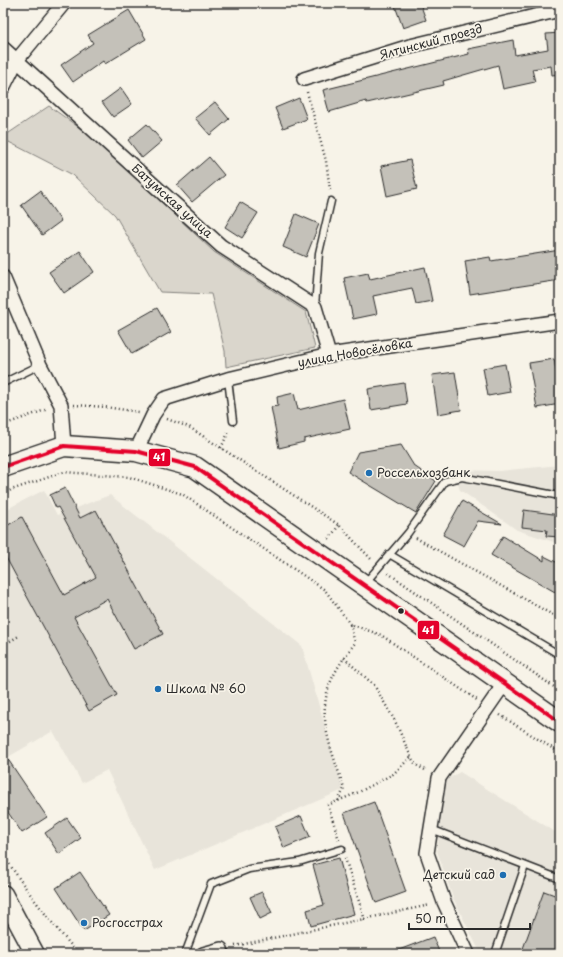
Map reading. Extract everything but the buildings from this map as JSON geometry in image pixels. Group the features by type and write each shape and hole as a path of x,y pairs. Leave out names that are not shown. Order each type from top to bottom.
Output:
{"main road":[{"path":"3,467 64,446 136,451 195,467 560,722"}],"street":[{"path":"3,88 17,60 64,3"},
{"name":"Ялтинский проезд","path":"304,79 410,46 560,10"},
{"name":"Батумская улица","path":"3,48 221,246 315,307"},
{"path":"3,277 40,365 61,405 64,446"},
{"path":"315,307 329,355"},
{"name":"улица Новосёловка","path":"136,451 153,415 164,399 228,379 329,355 560,321"},
{"path":"468,954 444,902 427,853 430,829 439,778 504,684"},
{"path":"5,900 35,954"},
{"path":"203,954 221,952"}],"lane":[{"path":"315,307 319,253 331,201"},
{"path":"3,383 40,365"},
{"path":"228,379 233,421"},
{"path":"363,585 408,533 445,481 462,477 560,496"},
{"path":"390,554 560,655"},
{"path":"430,829 560,879"},
{"path":"185,954 211,884 249,869 299,862 342,849"},
{"path":"495,954 525,866"}],"path":[{"path":"304,79 326,161 331,201"},
{"path":"221,448 233,421"},
{"path":"3,495 11,490 64,472 129,477 182,494 326,590 350,624 355,643 344,658 334,676 326,698 325,724 344,789 338,801"},
{"path":"326,543 339,525"},
{"path":"408,533 560,619"},
{"path":"379,567 560,691"},
{"path":"350,624 381,635 487,707 560,753"},
{"path":"3,645 19,636"},
{"path":"344,658 374,685 395,721 416,765 439,778"},
{"path":"365,920 328,805 393,774 411,757"},
{"path":"3,854 16,875 62,936 79,954"},
{"path":"221,952 444,902"}],"shaded area":[{"path":"49,106 95,139 214,252 306,312 315,348 226,367 225,351 211,294 160,292 115,215 73,175 3,139 3,137"},
{"path":"560,465 560,544 517,530 460,490 453,470 499,471"},
{"name":"Школа № 60","path":"44,490 57,515 110,495 302,646 343,790 155,870 107,770 82,783 53,731 3,760 3,511"},
{"name":"Детский сад","path":"460,772 560,835 560,954 481,954 453,898 437,851 444,781"}],"transit line":[{"name":"41","path":"3,467 64,446 136,451 195,467 560,722"}],"place":[{"name":"Россельхозбанк","path":"369,473"},
{"name":"Школа № 60","path":"158,689"},
{"name":"Детский сад","path":"503,875"},
{"name":"Росгосстрах","path":"84,923"}]}
